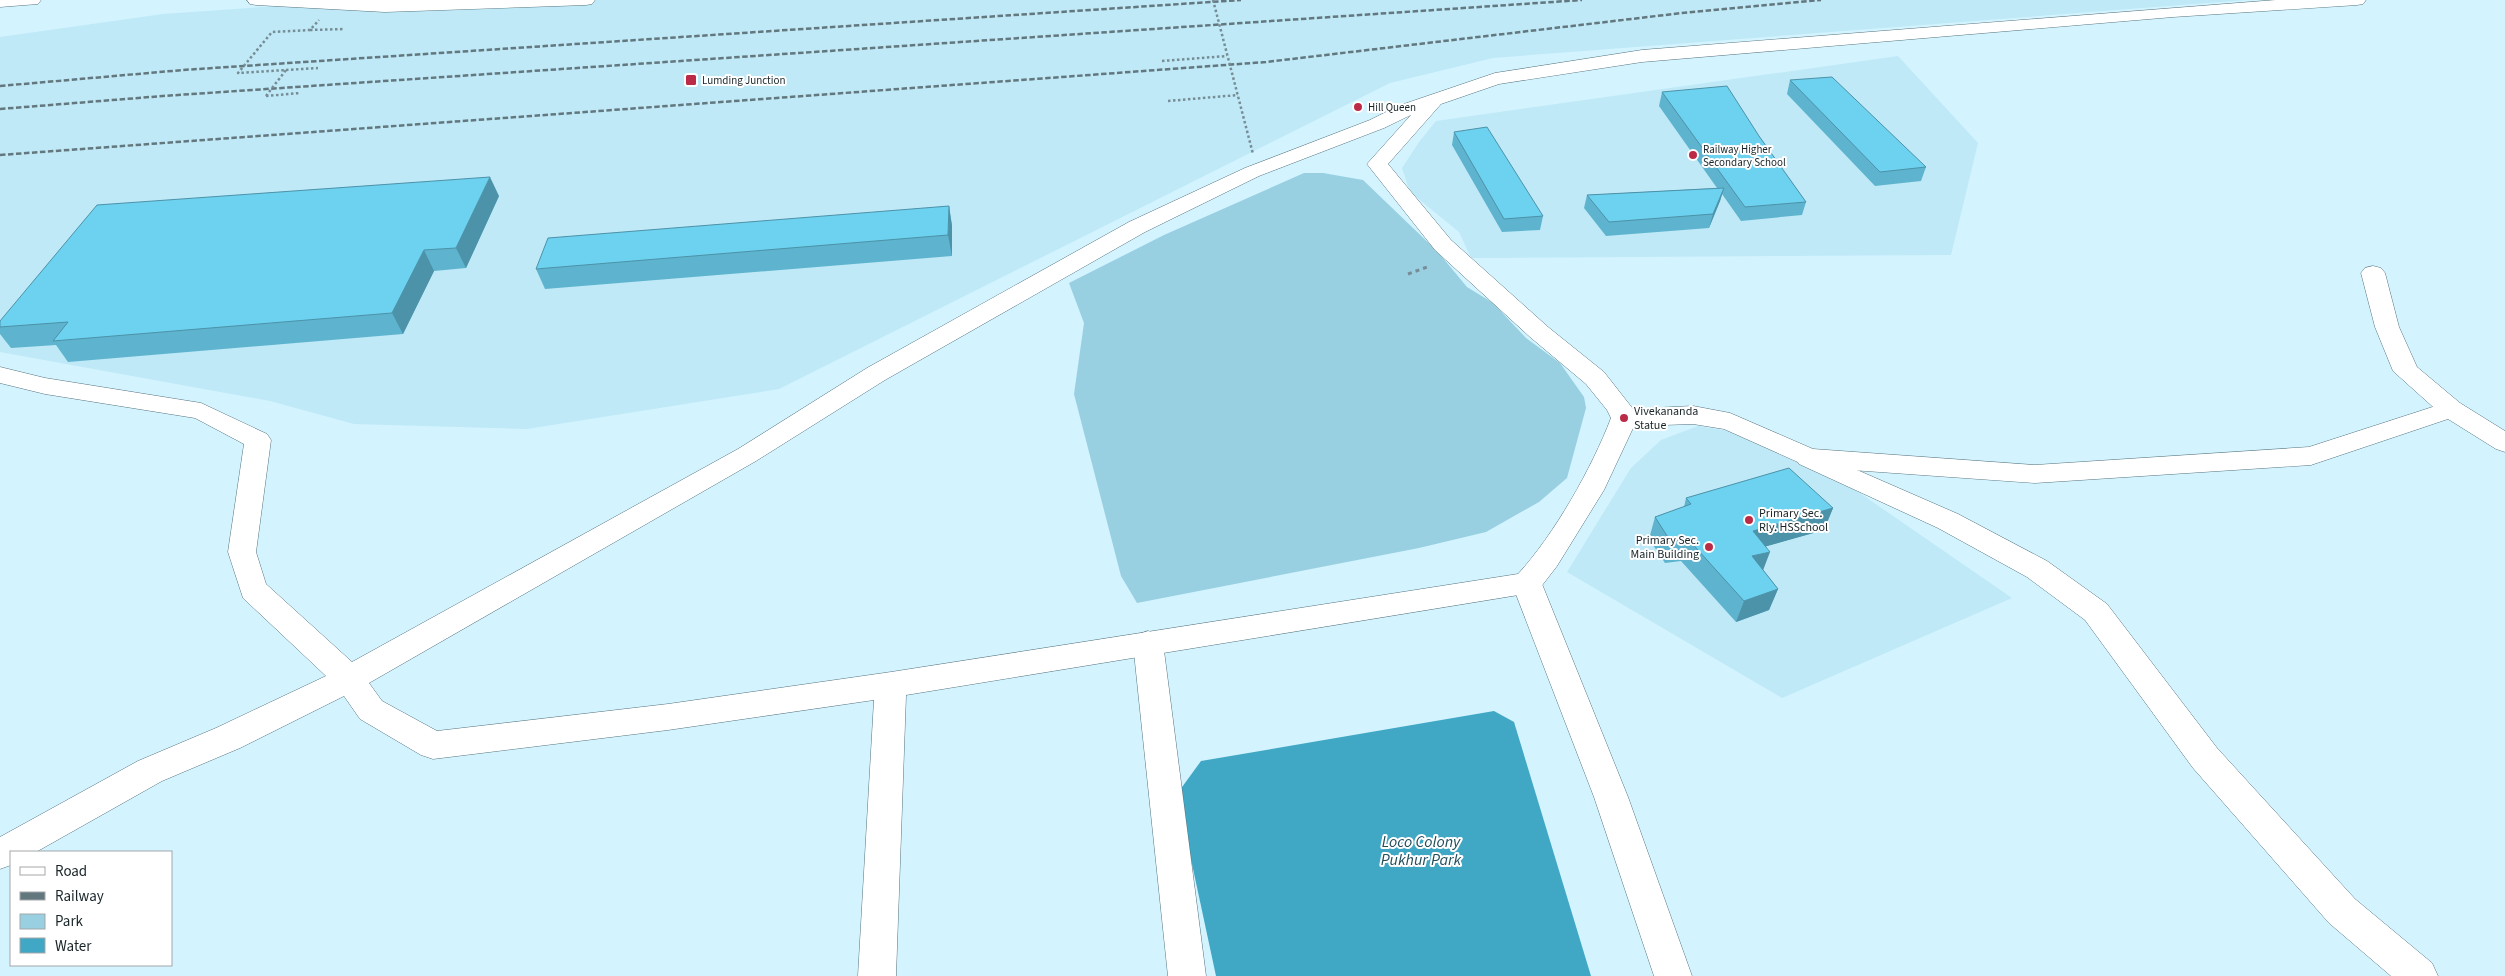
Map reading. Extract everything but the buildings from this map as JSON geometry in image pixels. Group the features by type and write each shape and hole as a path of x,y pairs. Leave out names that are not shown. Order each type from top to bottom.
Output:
{"street":[{"path":"0,2 32,0"},
{"path":"256,0 290,5 368,6 586,0"},
{"path":"0,854 69,818 150,771 228,738 349,679 747,455 876,374 1137,227 1252,172 1377,124 1405,110 1438,98 1496,79 1642,56 2173,12 2357,0"},
{"path":"341,25 368,6"},
{"path":"0,375 45,386 201,411 258,440 242,552 253,590 349,679 371,710 433,745 668,717 891,685 1527,584 1539,571 1594,485 1616,441 1624,418 1619,407 1595,378 1539,332 1443,245 1377,164 1438,98"},
{"path":"2373,273 2386,327 2406,370 2452,409 2505,443"},
{"path":"1809,458 2035,474 2311,456 2452,409"},
{"path":"1624,418 1693,415 1730,422 1948,521 2037,569 2096,612 2205,758 2342,912 2419,976"},
{"path":"1527,584 1611,796 1673,976"},
{"path":"1148,643 1187,976"},
{"path":"877,976 891,685"}],"path":[{"path":"1213,0 1253,154"},
{"path":"310,30 319,20"},
{"path":"318,68 238,73 272,32 310,30 341,25"},
{"path":"1162,60 1227,56"},
{"path":"286,70 266,96 300,93"},
{"path":"1168,101 1238,96"}],"shaded area":[{"path":"362,0 2247,0 1493,58 1390,83 779,389 527,429 354,424 270,401 0,352 0,37 163,14"},
{"name":"Railway Higher Secondary School","path":"1898,56 1978,143 1951,255 1471,258 1459,232 1410,192 1402,168 1436,121"},
{"name":"Primary Sec. Rly. HSSchool","path":"1698,426 1734,432 1809,458 2012,598 1782,698 1567,572 1631,468 1661,440"}],"green space":[{"path":"1304,173 1323,173 1363,180 1438,252 1467,287 1493,303 1526,338 1560,363 1584,397 1586,408 1567,478 1539,502 1486,532 1419,548 1137,603 1121,576 1074,394 1084,323 1069,283 1164,235"}],"water":[{"name":"Loco Colony Pukhur Park","path":"1494,711 1514,722 1591,976 1216,976 1177,794 1201,761"}],"railway":[{"path":"0,86 183,70 1241,0"},
{"path":"0,109 163,96 1582,0"},
{"path":"0,155 1266,62 1682,13 1821,0"}],"place":[{"name":"Lumding Junction","path":"691,80"},
{"name":"Hill Queen","path":"1358,107"},
{"name":"Railway Higher Secondary School","path":"1693,155"},
{"name":"Vivekananda Statue","path":"1624,418"},
{"name":"Primary Sec. Rly. HSSchool","path":"1749,520"},
{"name":"Primary Sec. Main Building","path":"1709,547"}]}
